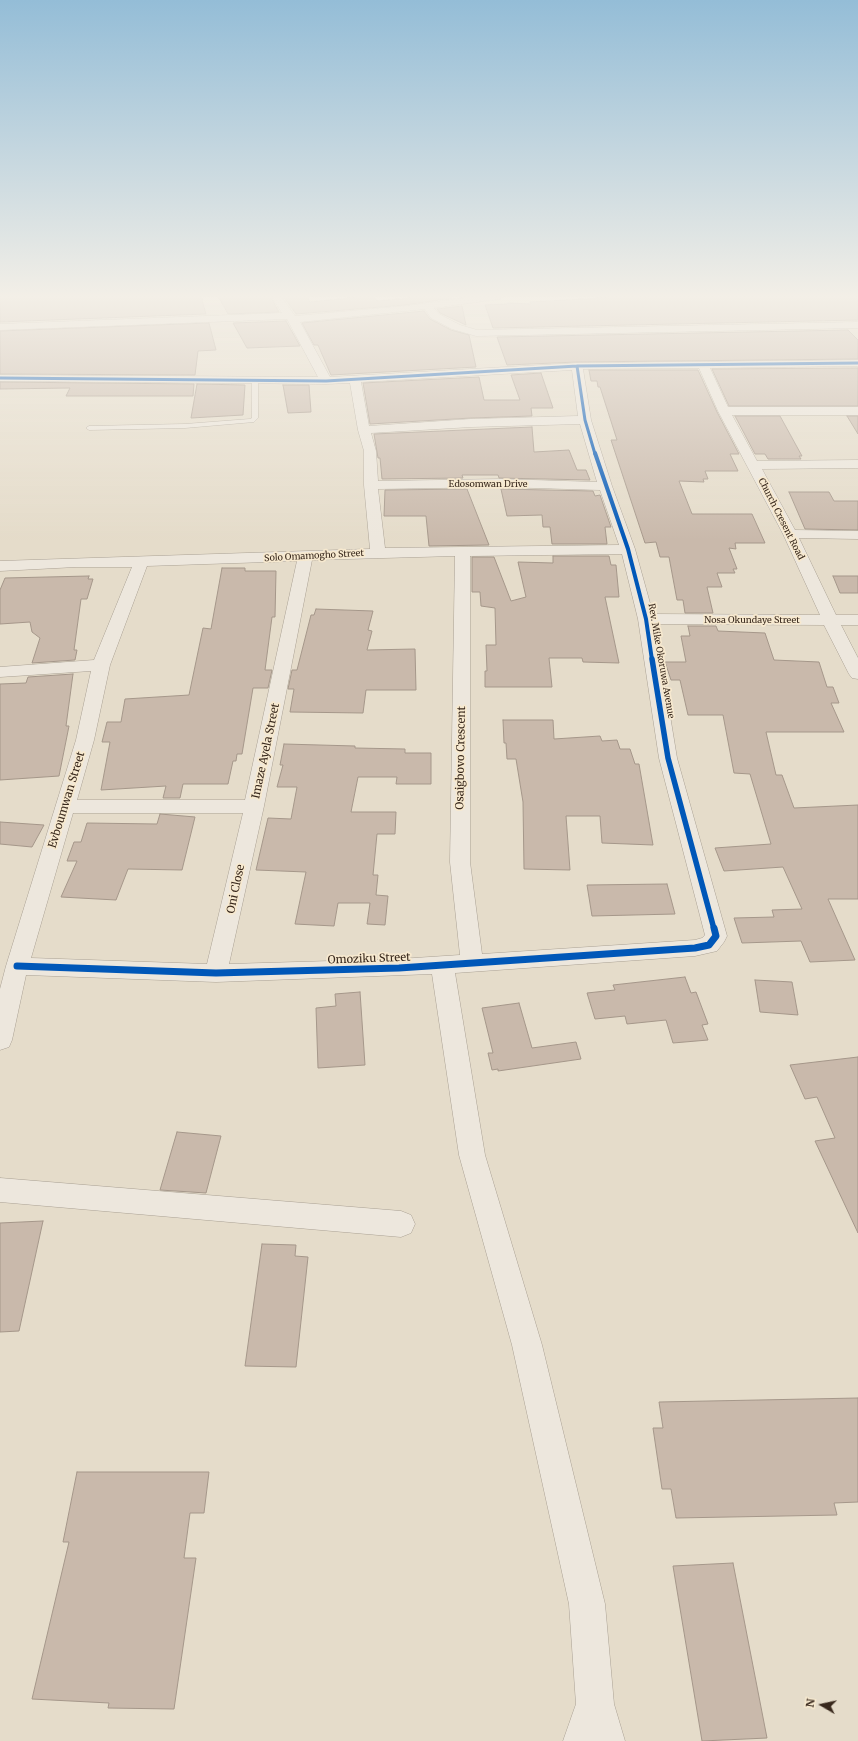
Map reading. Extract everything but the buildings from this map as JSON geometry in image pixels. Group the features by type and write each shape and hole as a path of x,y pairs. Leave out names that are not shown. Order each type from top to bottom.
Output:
{"street":[{"path":"324,377 326,381"},
{"path":"0,378 326,381 385,377"},
{"name":"Rev. Mike Okoruwa Avenue","path":"579,377 585,420 605,486 628,549 646,619 668,758 716,936"},
{"name":"Church Cresent Road","path":"709,377 724,411 790,534 830,620 858,674"},
{"path":"355,379 364,430 370,451 371,485 378,553"},
{"path":"724,411 858,410"},
{"path":"364,430 471,423 585,420"},
{"path":"753,464 858,464"},
{"name":"Edosomwan Drive","path":"371,485 501,483 605,486"},
{"path":"790,534 858,535"},
{"name":"Solo Omamogho Street","path":"0,566 76,562 141,562 305,557 378,553 628,549"},
{"name":"Osaigbovo Crescent","path":"462,551 464,607 460,736 460,862 472,964"},
{"name":"Imaze Ayela Street","path":"65,807 254,806 305,557"},
{"name":"Evboumwan Street","path":"0,1040 17,966 85,740 101,664 141,562"},
{"name":"Nosa Okundaye Street","path":"646,619 858,620"},
{"path":"0,672 101,664"},
{"name":"Oni Close","path":"216,972 254,806"},
{"name":"Omoziku Street","path":"17,966 216,972 327,971 442,966 695,948 709,945 716,936"},
{"path":"442,966 472,1155 527,1345 587,1604 595,1704 606,1741"},
{"path":"0,1190 401,1224"},
{"path":"582,1741 595,1704"}],"lane":[{"path":"89,428 185,426 252,421 255,418 255,380"}],"cycle path":[{"path":"0,378 326,381 389,377"},
{"path":"17,966 216,973 271,972 399,968 695,948 709,945 716,936 668,758 646,619 628,549 605,486 585,420 579,377"}]}
